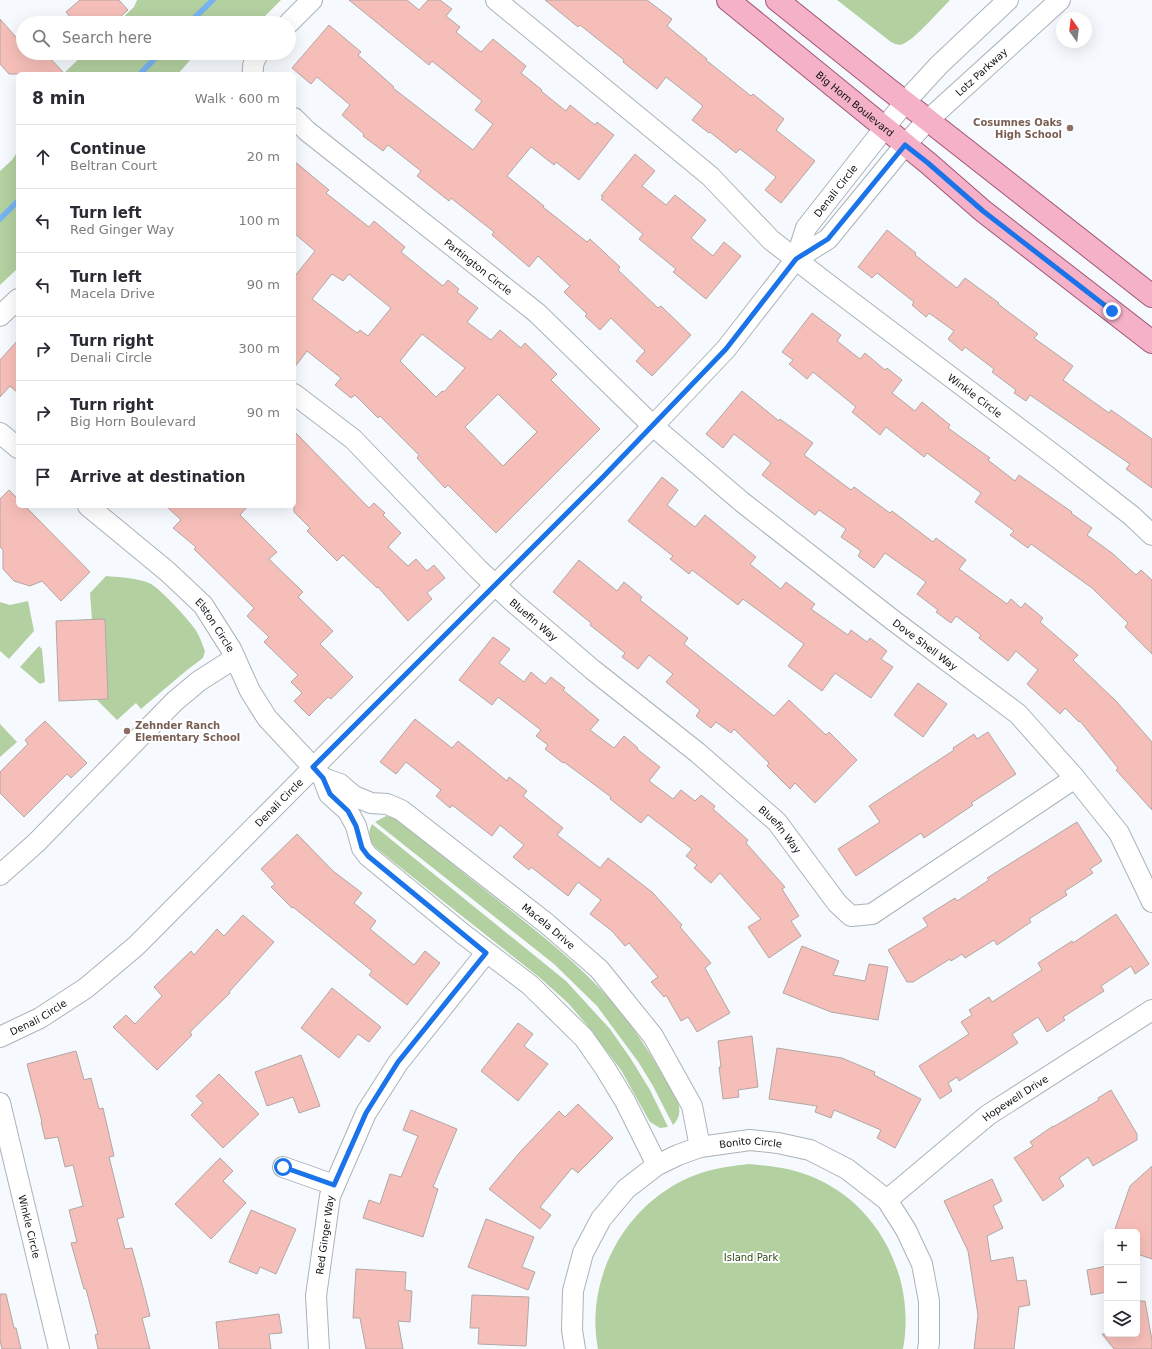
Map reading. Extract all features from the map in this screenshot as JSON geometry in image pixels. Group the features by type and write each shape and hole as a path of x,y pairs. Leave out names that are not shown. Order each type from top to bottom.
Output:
{"main road":[{"name":"Big Horn Boulevard","path":"728,0 928,163 983,211 1152,342"},
{"path":"778,0 1152,296"}],"street":[{"path":"296,16 312,0"},
{"path":"496,0 710,176 767,236 796,259"},
{"path":"884,128 905,102 939,65 1008,0"},
{"name":"Lotz Parkway","path":"905,145 928,120 1060,0"},
{"path":"253,72 252,68 255,60"},
{"name":"Partington Circle","path":"296,120 537,313 653,426"},
{"name":"Denali Circle","path":"0,1036 40,1018 86,988 136,946 318,773 495,584 653,426 726,349 796,259 806,228 884,128"},
{"name":"Denali Circle","path":"796,259 828,239 905,145"},
{"name":"Winkle Circle","path":"796,259 1058,458 1132,516 1152,535"},
{"path":"0,316 16,302"},
{"path":"296,396 353,439 478,569 495,584"},
{"name":"Dove Shell Way","path":"653,426 742,502 900,625 1018,714 1075,778 1119,833 1152,902"},
{"path":"0,433 16,446"},
{"name":"Elston Circle","path":"90,508 168,572 203,605 231,649 250,691 267,718 318,773"},
{"name":"Bluefin Way","path":"495,584 512,601 593,670 698,753 777,822 837,903 851,916 872,914 1075,778"},
{"path":"0,875 36,843 175,701 199,681 235,658"},
{"path":"318,773 330,794 348,811 356,826 362,848 368,856 486,953 530,985 584,1038 605,1068 625,1101 657,1165"},
{"name":"Macela Drive","path":"318,773 340,784 354,796 371,803 387,804 400,810 546,923 599,969 653,1036 692,1106 700,1147"},
{"name":"Red Ginger Way","path":"319,1349 316,1296 330,1196 334,1185 366,1113 398,1062 486,953"},
{"name":"Hopewell Drive","path":"887,1200 988,1115 1152,1010"},
{"name":"Winkle Circle","path":"0,1103 59,1349"},
{"name":"Bonito Circle","path":"575,1349 572,1330 573,1291 583,1253 601,1219 626,1189 657,1165 678,1155 700,1147 750,1140 778,1143 810,1150 847,1169 887,1200 906,1230 922,1264 929,1301 928,1349"},
{"path":"283,1167 334,1185"}],"green space":[{"path":"137,0 281,0 265,16 124,16 134,7"},
{"path":"837,0 950,0 908,42 900,45 891,42"},
{"path":"78,60 190,60 180,72 65,72"},
{"path":"16,154 16,270 0,285 0,171"},
{"path":"106,576 139,580 154,586 173,604 195,629 205,651 203,658 141,709 136,703 117,720 97,700 108,699 105,620 92,620 90,593"},
{"path":"28,601 34,631 9,659 0,651 0,602 10,605"},
{"path":"39,646 42,649 45,682 40,684 20,667"},
{"path":"0,724 17,742 0,757"},
{"path":"386,816 400,821 535,930 573,962 597,985 624,1016 652,1056 675,1094 678,1101 679,1113 673,1125 653,1086 639,1063 597,1006 554,964 375,822"},
{"path":"372,824 566,981 610,1029 631,1059 650,1090 668,1127 660,1128 650,1122 621,1070 568,1003 539,977 376,848 370,837"},
{"name":"Island Park","path":"749,1164 791,1170 815,1178 838,1191 858,1207 875,1226 888,1248 898,1272 904,1297 906,1323 903,1349 598,1349 595,1322 598,1294 605,1268 616,1244 632,1221 651,1202 673,1186 704,1172"}],"building":[{"path":"80,0 119,0 128,10 121,16 69,16 66,12"},
{"path":"349,0 407,0 419,10 428,0 440,0 452,9 446,16 460,27 456,32 481,52 493,39 526,66 521,73 566,111 570,105 595,125 597,122 614,135 579,180 556,162 554,165 531,147 507,176 587,242 590,239 620,267 618,270 658,308 661,306 691,335 652,376 636,361 645,351 611,318 600,330 585,316 587,314 564,292 570,286 538,256 529,267 492,235 494,232 451,198 449,201 417,176 421,171 388,145 383,151 363,136 364,134 342,115 350,105 317,77 311,84 292,68 329,25 361,52 358,55 394,87 393,88 473,150 493,124 475,110 482,101 432,61 429,65"},
{"path":"545,0 647,0 672,19 667,26 707,59 706,60 751,96 753,94 784,119 776,130 815,161 781,203 765,190 776,177 740,149 736,153 710,132 709,133 692,120 703,106 666,77 657,89 623,62 624,60 580,25 578,27"},
{"path":"0,19 16,37 16,60 52,60 63,72 16,72 16,74 9,74 0,64"},
{"path":"635,154 655,171 642,186 666,205 675,195 706,220 691,238 713,256 724,242 741,256 706,299 673,272 676,269 639,239 643,234 601,199 603,197 601,196"},
{"path":"296,163 329,190 326,193 369,227 374,221 405,247 401,252 443,286 448,280 459,289 457,292 478,308 467,322 491,340 500,330 521,348 525,343 557,374 551,380 600,429 496,533 448,485 445,488 417,458 419,455 380,416 378,418 355,395 351,398 335,385 341,378 307,351 296,365 296,275 315,251 296,235","holes":["332,274 343,281 349,274 391,308 368,336 360,330 357,333 312,299","422,334 465,368 444,392 442,391 436,397 400,361","498,394 537,432 503,466 465,427"]},
{"path":"887,230 916,253 915,255 957,288 965,278 999,303 998,304 1038,334 1034,338 1073,366 1063,380 1109,413 1111,410 1152,439 1152,488 1126,469 1130,464 1030,395 1026,401 1014,393 1016,390 992,372 994,369 965,347 962,351 948,339 954,331 929,313 926,317 912,305 914,302 877,273 872,278 858,267"},
{"path":"812,313 841,335 837,341 860,359 865,353 885,370 887,368 902,380 892,393 915,411 922,402 950,425 948,428 990,458 988,460 1015,481 1019,475 1092,528 1087,535 1112,553 1136,575 1141,570 1152,580 1152,654 1125,627 1128,623 1092,588 1031,544 1028,548 1010,535 1014,531 975,502 981,493 927,453 924,457 886,427 880,435 852,412 856,407 813,372 807,379 789,364 793,360 782,352"},
{"path":"16,342 16,391 10,386 0,397 0,360"},
{"path":"742,391 779,421 780,419 813,443 804,455 851,490 854,487 890,513 892,511 933,542 936,538 966,560 959,569 1007,604 1011,599 1021,608 1025,603 1043,618 1040,622 1078,655 1073,660 1117,702 1152,742 1152,810 1116,770 1118,768 1080,721 1079,722 1065,708 1060,714 1027,684 1038,670 1016,651 1008,661 979,638 981,635 956,616 951,623 936,612 938,610 917,594 926,582 885,553 874,568 858,556 861,551 841,537 846,529 819,510 815,515 762,475 771,463 734,434 723,448 706,434"},
{"path":"296,433 369,508 374,503 385,513 383,515 401,533 388,547 408,566 416,559 427,571 434,565 445,578 427,593 432,599 408,621 378,587 377,588 343,555 337,561 307,531 310,528 294,512 294,508 296,508"},
{"path":"662,477 678,490 667,505 695,527 705,515 756,557 750,564 781,589 786,582 815,604 811,609 848,635 851,630 867,642 870,638 887,651 881,659 893,667 871,698 835,673 822,691 788,666 804,644 743,599 738,605 692,570 689,574 670,559 673,556 628,521"},
{"path":"9,490 16,497 16,508 27,508 90,572 61,601 42,581 30,586 14,581 3,569 3,550 0,547 0,499"},
{"path":"168,508 246,508 240,515 277,552 269,559 303,592 298,597 333,631 320,644 353,677 331,699 328,697 309,716 294,701 302,693 291,682 298,675 264,642 269,637 247,616 254,608 194,549 196,547 173,528 181,520"},
{"path":"579,560 617,591 624,582 642,597 640,600 688,638 684,644 774,716 789,700 826,735 829,732 857,760 815,803 795,783 790,789 767,766 769,763 734,729 731,733 716,722 711,728 696,716 700,710 666,682 673,674 649,655 638,669 622,657 625,653 590,625 591,623 553,592"},
{"path":"105,619 108,699 59,701 56,621"},
{"path":"493,637 510,649 499,663 524,682 531,672 545,684 551,677 565,688 563,690 599,720 590,730 614,748 624,736 638,748 637,749 660,767 649,781 673,799 681,790 695,801 701,795 715,806 713,809 748,840 746,843 785,887 782,889 799,916 791,921 801,936 769,958 748,927 761,919 720,873 711,883 694,868 697,865 686,856 692,849 648,815 641,823 610,799 611,797 545,749 548,745 536,736 541,730 498,697 492,705 459,680"},
{"path":"918,683 947,704 923,737 894,715"},
{"path":"415,719 452,748 458,741 507,781 509,777 527,791 523,796 563,828 557,835 600,868 608,858 652,892 682,925 680,927 711,963 705,968 730,1013 697,1032 688,1017 681,1021 666,995 664,997 651,982 658,977 629,943 625,946 612,931 590,914 601,900 578,882 568,896 531,867 529,870 513,857 524,845 500,825 492,836 452,805 450,808 436,796 441,790 406,762 396,774 380,762"},
{"path":"45,721 87,763 71,778 67,774 24,817 0,793 0,772 28,744 25,740"},
{"path":"988,732 1016,774 971,803 973,805 924,838 921,833 856,876 838,849 880,822 869,806 954,750 953,748 974,734 977,739"},
{"path":"1077,822 1102,861 1090,869 1093,873 1065,891 1067,895 1029,919 1031,922 997,945 994,940 965,958 962,954 951,961 950,959 913,982 907,982 888,950 928,926 923,918 955,898 957,901 989,880 987,878"},
{"path":"297,834 333,871 362,893 354,903 376,921 370,929 414,965 425,951 440,963 407,1005 369,975 372,971 293,907 292,908 271,887 275,884 261,869"},
{"path":"1116,914 1149,964 1135,974 1131,966 1101,986 1104,991 1063,1017 1065,1020 1047,1032 1038,1017 1012,1034 1018,1043 959,1081 957,1077 948,1083 952,1091 940,1099 919,1066 969,1034 961,1022 972,1015 969,1010 989,997 992,1002 1042,970 1038,963 1072,941 1073,943"},
{"path":"243,915 274,942 229,992 230,993 190,1032 192,1035 157,1070 113,1027 126,1015 135,1024 162,996 154,987 191,951 194,955 217,929 224,936"},
{"path":"802,946 839,961 833,975 865,981 869,964 888,967 878,1020 831,1012 783,993"},
{"path":"332,988 381,1027 369,1042 358,1034 339,1058 301,1028"},
{"path":"518,1023 533,1034 524,1046 548,1064 518,1101 481,1071"},
{"path":"752,1036 758,1087 738,1090 739,1097 723,1099 719,1067 721,1067 718,1041"},
{"path":"777,1048 842,1058 875,1072 874,1075 921,1099 895,1148 877,1138 881,1130 834,1110 831,1118 815,1112 817,1106 769,1099"},
{"path":"76,1051 84,1080 91,1078 99,1109 103,1108 114,1156 109,1157 124,1217 117,1219 125,1249 132,1248 143,1288 150,1316 142,1318 150,1349 98,1349 95,1335 98,1334 86,1289 84,1289 71,1243 77,1242 69,1210 83,1206 73,1165 65,1167 58,1137 45,1139 27,1064"},
{"path":"301,1055 320,1106 299,1113 293,1097 267,1106 255,1072"},
{"path":"219,1074 259,1114 223,1148 191,1115 203,1103 196,1096"},
{"path":"1111,1090 1137,1134 1137,1140 1093,1166 1088,1157 1059,1178 1064,1186 1043,1201 1014,1158 1033,1146 1030,1142 1053,1126 1099,1100 1098,1098"},
{"path":"578,1104 613,1138 578,1173 572,1168 540,1207 551,1215 540,1229 489,1189 520,1152 559,1111 565,1117"},
{"path":"411,1110 457,1129 433,1187 438,1189 423,1237 363,1218 369,1200 380,1204 390,1174 401,1177 418,1136 403,1130"},
{"path":"220,1158 233,1171 223,1181 246,1203 211,1239 175,1204"},
{"path":"1152,1166 1152,1259 1140,1255 1140,1229 1115,1229 1130,1186"},
{"path":"992,1179 1002,1201 993,1206 1003,1228 987,1236 991,1261 1013,1257 1017,1281 1026,1280 1030,1305 1019,1307 1014,1349 974,1349 978,1315 968,1251 944,1201"},
{"path":"251,1210 296,1229 276,1274 260,1267 257,1274 229,1262"},
{"path":"486,1219 534,1237 522,1267 535,1272 528,1290 468,1267"},
{"path":"1104,1267 1104,1293 1091,1295 1087,1270"},
{"path":"356,1269 406,1272 405,1290 412,1291 410,1322 398,1321 403,1349 366,1349 360,1318 353,1318"},
{"path":"0,1294 6,1294 14,1328 16,1328 21,1349 2,1349 0,1340"},
{"path":"472,1295 529,1297 526,1346 478,1344 479,1328 470,1328"},
{"path":"1140,1301 1145,1301 1152,1340 1152,1349 1114,1349 1104,1337 1140,1337"},
{"path":"279,1314 282,1333 269,1334 271,1349 219,1349 216,1322"}],"waterway":[{"path":"196,16 213,0"},
{"path":"142,72 153,60"},
{"path":"0,219 16,203"}],"place":[{"name":"Cosumnes Oaks High School","path":"1070,128"},
{"name":"Zehnder Ranch Elementary School","path":"127,731"}],"route":[{"path":"283,1167 334,1185 366,1113 398,1062 486,953 368,856 362,848 356,826 348,811 330,794 323,778 313,767 653,426 726,349 796,259 816,248 828,239 905,145 983,211 1112,311"}]}
